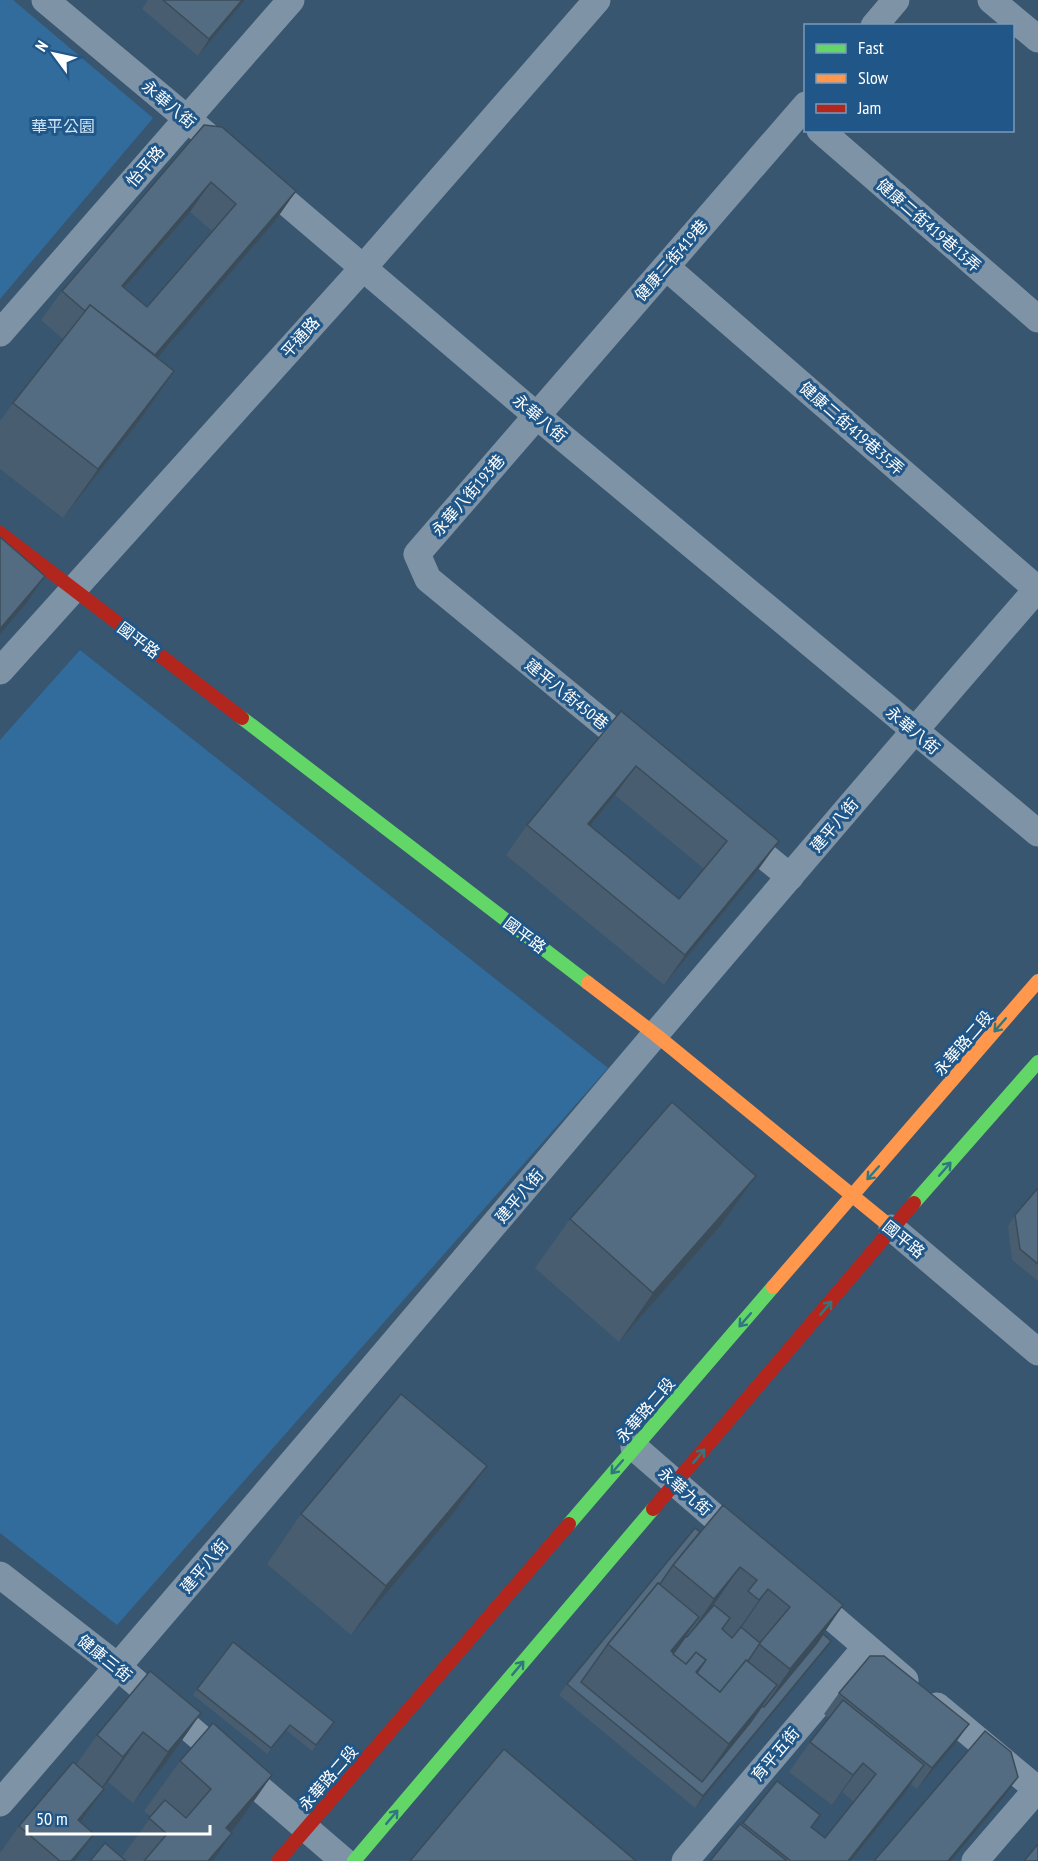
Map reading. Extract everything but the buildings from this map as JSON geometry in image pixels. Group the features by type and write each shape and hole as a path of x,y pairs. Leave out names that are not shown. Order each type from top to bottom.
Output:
{"street":[{"name":"永華八街","path":"45,0 537,416 1038,833"},
{"name":"怡平路","path":"0,333 291,0"},
{"name":"平通路","path":"0,671 363,268 597,0"},
{"path":"876,24 896,0"},
{"path":"991,0 1038,39"},
{"name":"健康二街419巷","path":"537,416 803,112"},
{"name":"健康二街419巷13弄","path":"822,132 1038,319"},
{"name":"健康二街419巷35弄","path":"666,267 1038,589"},
{"name":"永華八街193巷","path":"428,579 417,554 537,416"},
{"name":"國平路","path":"0,532 657,1035 892,1228 1038,1352"},
{"name":"建平八街450巷","path":"428,579 654,765"},
{"name":"建平八街","path":"0,1803 914,731 1038,589"},
{"path":"717,817 790,877"},
{"name":"永華路二段","path":"278,1861 1038,981"},
{"path":"354,1861 892,1228 1038,1062"},
{"name":"永華九街","path":"634,1447 759,1555"},
{"name":"健康三街","path":"0,1575 118,1667 344,1861"},
{"path":"786,1578 1038,1789 975,1861"},
{"name":"育平五街","path":"685,1861 866,1647"}],"green space":[{"name":"華平公園","path":"0,0 13,0 153,118 0,299"},
{"path":"80,650 608,1068 117,1625 0,1533 0,740"}],"traffic: fast":[{"path":"242,718 588,983"},
{"path":"914,1203 1038,1062"},
{"path":"569,1524 773,1287"},
{"path":"354,1861 653,1509"}],"traffic: slow":[{"path":"773,1287 1038,981"},
{"path":"588,983 656,1035 892,1228"}],"traffic: jam":[{"path":"0,533 242,718"},
{"path":"653,1509 914,1203"},
{"path":"278,1861 569,1524"}]}
